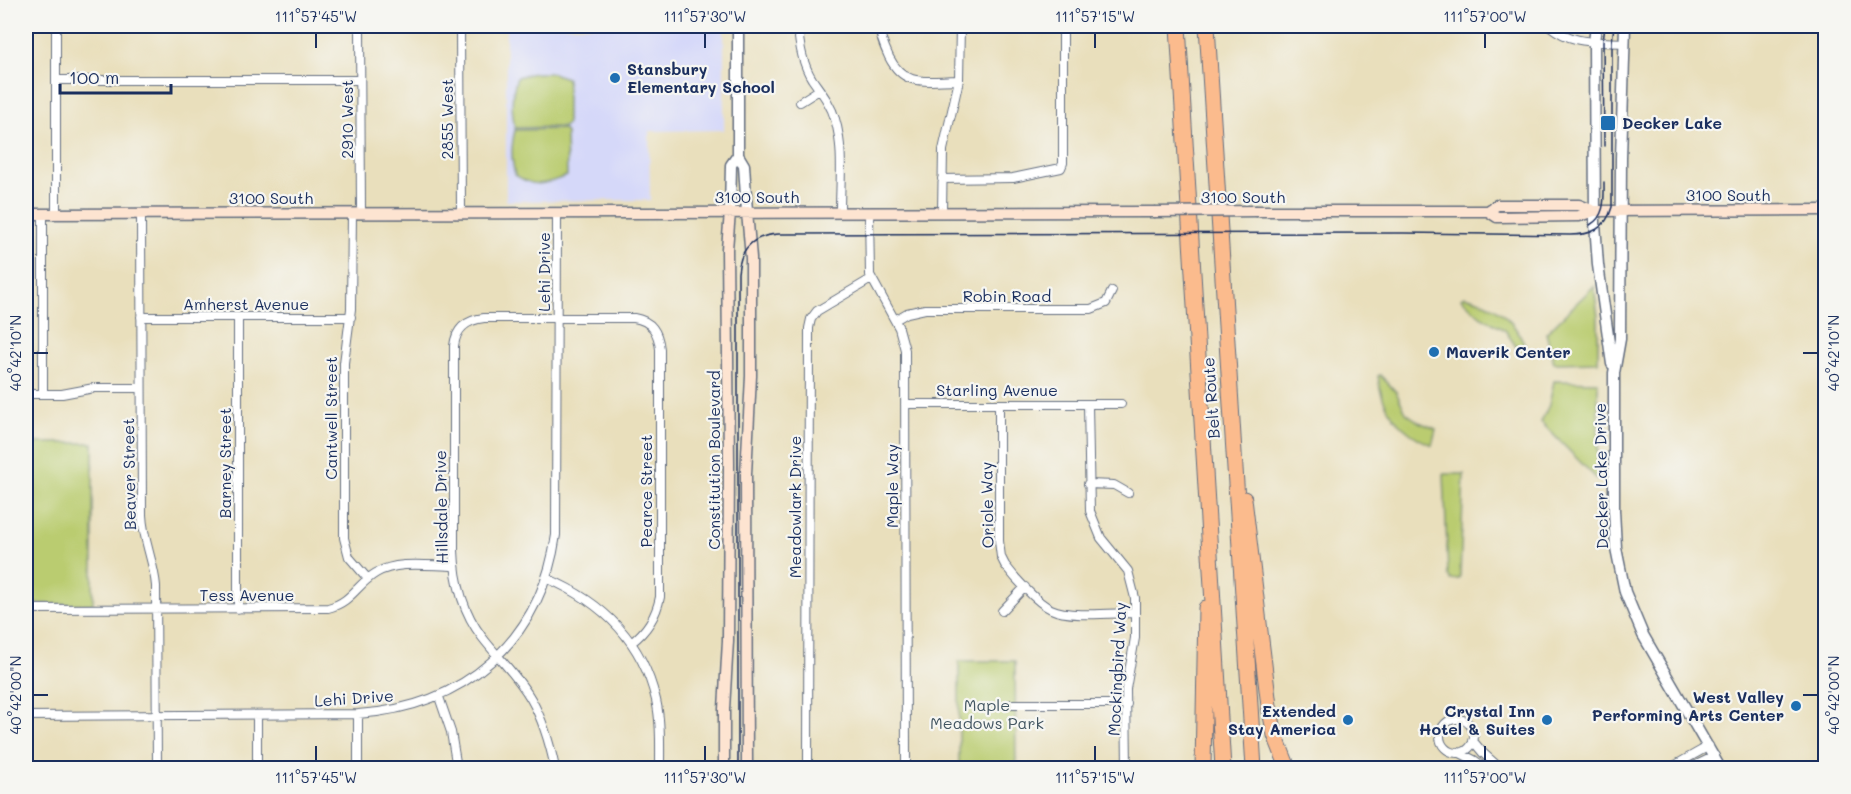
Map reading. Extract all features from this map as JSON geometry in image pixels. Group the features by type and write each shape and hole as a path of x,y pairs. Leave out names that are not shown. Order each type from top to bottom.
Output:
{"highway":[{"name":"Belt Route","path":"1178,26 1223,768"},
{"name":"Belt Route","path":"1207,26 1254,768"},
{"path":"1232,437 1250,533 1269,706 1278,744 1289,768"},
{"path":"1203,768 1204,651 1210,539"}],"main road":[{"name":"3100 South","path":"26,214 1488,211 1497,217 1579,216 1594,211 1620,210 1826,210"},
{"name":"Constitution Boulevard","path":"724,768 724,700 728,641 727,249 730,212"},
{"name":"Constitution Boulevard","path":"747,212 751,258 751,376 746,474 747,768"}],"street":[{"path":"56,26 56,214"},
{"name":"2910 West","path":"356,213 360,26"},
{"name":"2855 West","path":"460,26 461,213"},
{"name":"Constitution Boulevard","path":"738,26 738,155 744,165 747,212"},
{"path":"798,26 800,47 805,64 833,112 838,130 840,212"},
{"path":"879,26 883,44 900,74 915,80 959,80"},
{"path":"942,212 944,142 959,80 960,26"},
{"path":"942,179 1013,178 1061,168 1063,163 1063,26"},
{"path":"1550,26 1564,36 1594,42 1623,43"},
{"name":"Decker Lake Drive","path":"1596,26 1594,42 1594,211 1598,265 1614,373 1614,530 1620,573 1631,609 1643,635 1720,768"},
{"name":"Decker Lake Drive","path":"1614,373 1620,339 1620,210 1625,26"},
{"path":"56,80 360,80"},
{"path":"800,102 819,90"},
{"name":"Constitution Boulevard","path":"730,212 731,165 738,155"},
{"name":"Maple Way","path":"869,212 869,267 872,279 895,320 904,342 906,768"},
{"name":"Beaver Street","path":"141,213 142,524 156,578 157,768"},
{"name":"Cantwell Street","path":"356,213 351,317 344,356 344,544 349,558 368,579"},
{"name":"Lehi Drive","path":"26,716 358,714 398,710 439,697 463,683 498,655 524,623 546,578 554,549 557,522 557,213"},
{"path":"43,214 43,394"},
{"name":"Meadowlark Drive","path":"808,768 808,328 811,319 821,308 872,279"},
{"name":"Robin Road","path":"895,320 907,313 925,309 1091,309 1106,303 1112,291"},
{"name":"Amherst Avenue","path":"141,317 351,317"},
{"name":"Barney Street","path":"238,317 238,609"},
{"name":"Hillsdale Drive","path":"555,768 548,740 534,705 516,676 481,636 469,615 458,587 455,566 454,351 456,336 461,328 478,319 557,318"},
{"name":"Pearce Street","path":"557,318 634,318 646,321 655,329 660,349 660,597 651,622 631,643"},
{"path":"26,394 67,394 94,388 141,388"},
{"name":"Starling Avenue","path":"905,404 1121,404"},
{"name":"Oriole Way","path":"999,404 1000,549 1005,565 1046,606 1062,613 1134,613"},
{"name":"Mockingbird Way","path":"1088,404 1088,500 1092,521 1101,538 1128,571 1133,589 1135,638 1127,681 1127,768"},
{"path":"1088,484 1114,485 1128,493"},
{"name":"Tess Avenue","path":"26,609 328,608 350,598 375,573 391,567 455,566"},
{"path":"546,578 566,586 591,601 631,643 645,669 656,700 660,735 660,768"},
{"path":"1002,611 1025,587"},
{"path":"439,697 451,732 457,768"},
{"path":"1012,704 1126,704"},
{"path":"358,714 358,768"},
{"path":"257,715 257,768"},
{"path":"1458,752 1467,749 1473,741 1473,731 1468,723 1454,719 1446,723 1441,731 1442,741 1447,749 1458,752 1485,768"},
{"path":"1473,741 1482,753 1500,768"},
{"path":"1670,768 1712,751"},
{"path":"1690,768 1712,751"}],"shaded area":[{"name":"Stansbury Elementary School","path":"506,26 724,26 724,130 649,131 650,200 506,201"}],"green space":[{"path":"534,73 552,73 567,78 567,123 564,127 515,128 512,102 517,77"},
{"path":"563,129 566,133 567,176 535,184 515,175 512,152 515,130"},
{"path":"1594,286 1598,317 1598,362 1554,363 1546,333"},
{"path":"1464,296 1484,302 1501,313 1520,335 1525,345 1519,351 1505,330 1480,316 1461,298"},
{"path":"1380,375 1396,392 1406,413 1419,422 1436,429 1432,445 1411,434 1394,418 1383,399 1378,376"},
{"path":"1554,381 1598,382 1598,480 1541,422 1549,405"},
{"path":"26,443 93,443 93,604 26,604"},
{"path":"1444,474 1464,474 1460,575 1459,579 1451,580 1448,575"},
{"name":"Maple Meadows Park","path":"959,661 1015,661 1016,768 959,768"}],"tram line":[{"path":"1604,146 1603,42 1605,26"},
{"path":"738,768 738,273 742,256 750,244 762,237 779,234 1585,234 1602,226 1612,207 1612,42 1614,26"},
{"path":"1590,225 1601,212 1604,182"}],"place":[{"name":"Stansbury Elementary School","path":"615,78"},
{"name":"Decker Lake","path":"1608,123"},
{"name":"Maverik Center","path":"1434,352"},
{"name":"West Valley Performing Arts Center","path":"1796,706"},
{"name":"Extended Stay America","path":"1348,720"},
{"name":"Crystal Inn Hotel & Suites","path":"1547,720"}]}
